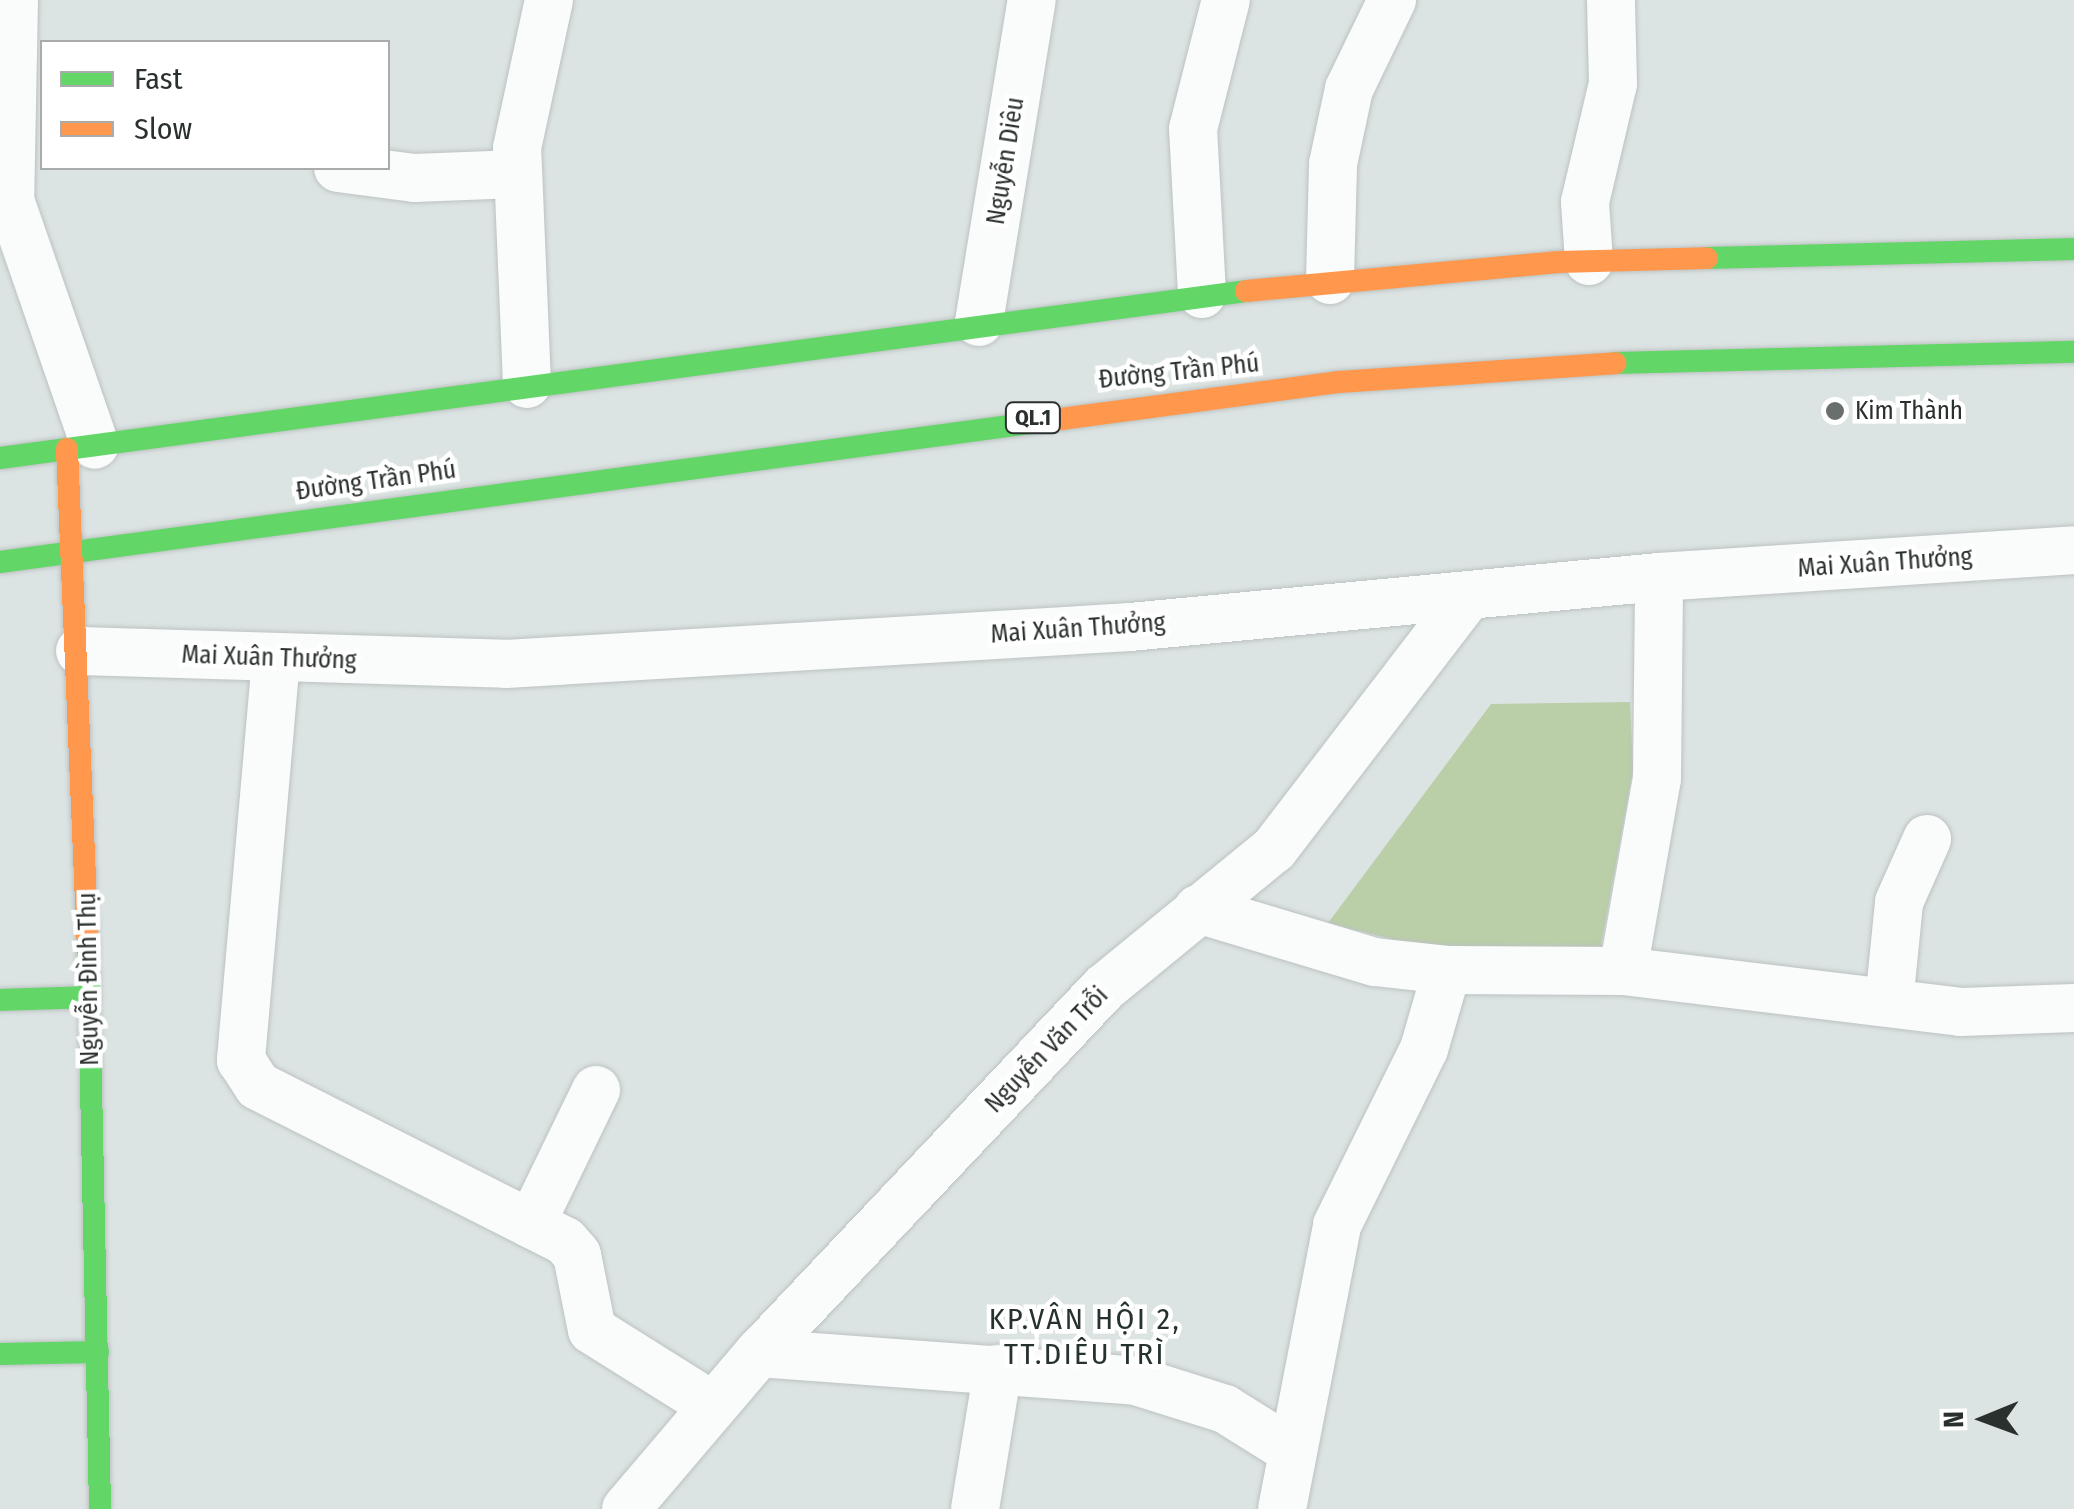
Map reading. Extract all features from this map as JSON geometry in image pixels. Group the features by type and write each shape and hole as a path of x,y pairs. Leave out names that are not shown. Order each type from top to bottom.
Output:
{"main road":[{"path":"0,458 979,322 1330,280 1589,261 2074,250"},
{"name":"Đường Trần Phú","path":"0,562 1339,382 1561,364 2074,352"},
{"name":"Nguyễn Đình Thụ","path":"82,447 73,552 80,652 90,997 100,1509"},
{"path":"0,1000 90,997"},
{"path":"0,1354 98,1352"}],"street":[{"name":"Nguyễn Đình Thụ","path":"14,0 5,200 82,447"},
{"path":"527,384 517,174 549,0"},
{"name":"Nguyễn Diêu","path":"979,322 1032,0"},
{"path":"1202,294 1193,130 1226,0"},
{"path":"1330,280 1332,164 1349,90 1392,0"},
{"path":"1589,261 1585,202 1613,84 1599,7"},
{"path":"353,170 414,178 517,174"},
{"name":"Mai Xuân Thưởng","path":"80,652 506,664 1130,627 1659,577 2074,550"},
{"path":"1622,970 1657,779 1659,577"},
{"name":"Nguyễn Văn Trỗi","path":"626,1509 760,1353 1104,988 1274,849 1316,802 1468,596"},
{"path":"276,659 241,1060 258,1086 531,1224 577,1254 592,1330 713,1406"},
{"path":"1889,1003 1899,902 1927,839"},
{"path":"1198,909 1374,962 1447,970 1622,970 1889,1003 2040,1014 2074,1008"},
{"path":"1282,1509 1290,1449 1337,1225 1424,1049 1447,970"},
{"path":"531,1224 596,1090"},
{"path":"760,1353 1136,1381 1225,1410 1290,1449"},
{"path":"976,1509 998,1369"}],"green space":[{"path":"1630,702 1633,770 1599,957 1431,949 1328,923 1491,704"}],"traffic: fast":[{"path":"1707,258 2074,249"},
{"path":"0,458 1246,291"},
{"path":"1615,363 2074,352"},
{"path":"0,562 1046,421"},
{"path":"88,944 100,1509"},
{"path":"0,1000 90,997"},
{"path":"0,1354 98,1352"}],"traffic: slow":[{"path":"1246,291 1559,262 1707,258"},
{"path":"1046,421 1339,382 1615,363"},
{"path":"67,449 88,944"}],"place":[{"name":"Kim Thành","path":"1835,411"}],"district":[{"name":"KP.VÂN HỘI 2, TT.DIÊU TRÌ","path":"1085,1336"}]}
